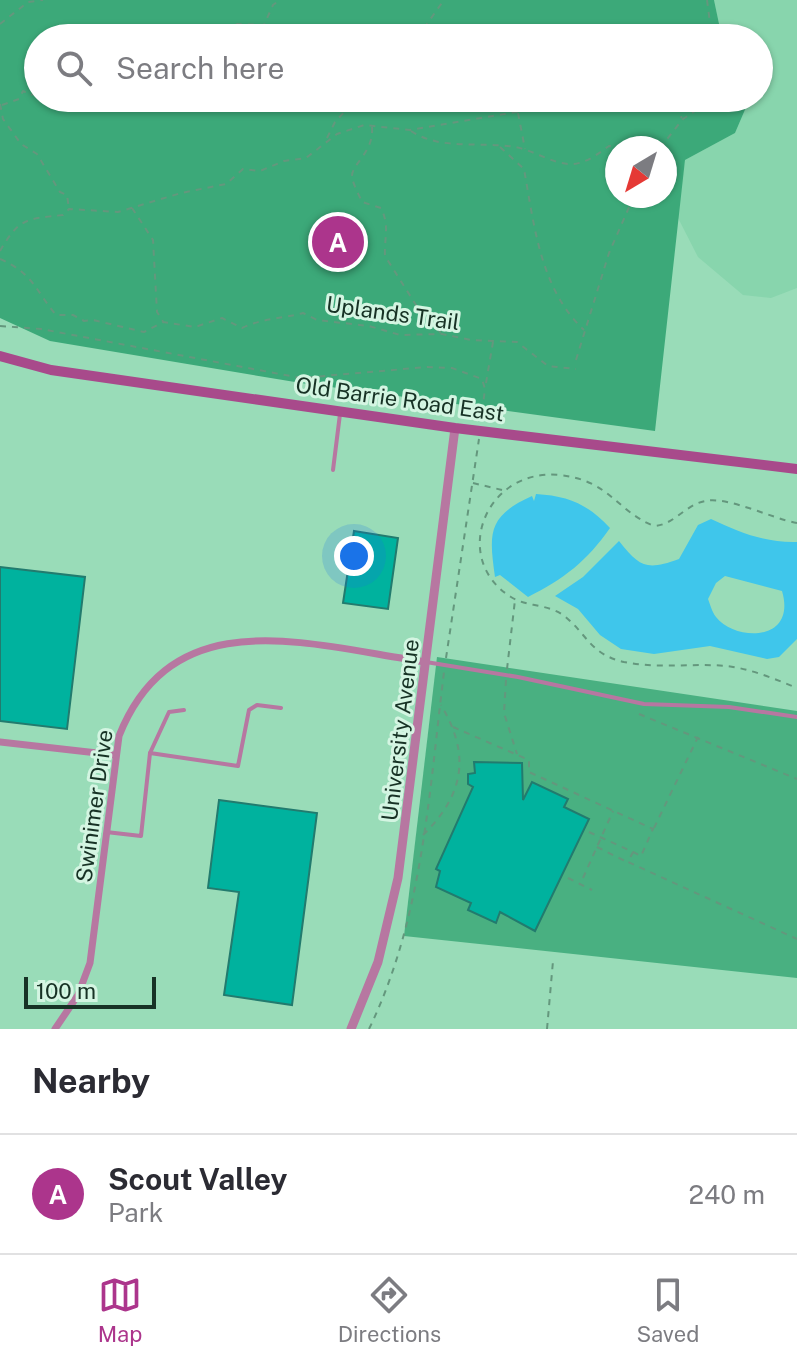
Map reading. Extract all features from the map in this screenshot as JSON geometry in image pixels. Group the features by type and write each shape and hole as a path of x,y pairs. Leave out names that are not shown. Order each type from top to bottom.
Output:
{"main road":[{"name":"Old Barrie Road East","path":"0,356 51,370 455,428 797,469"}],"street":[{"name":"University Avenue","path":"351,1029 378,962 392,911 409,816 455,428"},
{"name":"Swinimer Drive","path":"55,1029 78,995 90,963 115,755 126,718 148,686 175,661 204,647 258,639 426,662"},
{"path":"0,742 115,755"}],"lane":[{"path":"333,470 341,411"},
{"path":"426,662 644,704 729,707 797,717"},
{"path":"150,753 238,766 249,710 257,705 281,708"},
{"path":"106,832 141,836 150,753 169,712 184,710"}],"path":[{"path":"0,24 28,2 43,0"},
{"path":"264,24 273,5 280,0"},
{"path":"427,24 444,0"},
{"path":"707,0 710,24"},
{"path":"24,92 19,99 0,105 3,119 12,127 21,144 37,154 60,192 67,195 69,209"},
{"path":"325,141 344,112"},
{"path":"0,251 18,223 38,216 63,215 69,209 118,212 226,184 243,169 260,171 284,161 306,158 325,141 352,128 372,126 410,130 518,112 525,149"},
{"path":"677,112 683,119"},
{"path":"669,136 693,112"},
{"path":"372,126 369,152 352,171 352,178 362,202 381,208 385,216 389,231 385,256 416,305 442,334"},
{"path":"410,130 440,145 457,142 525,149 572,164 592,158 605,149"},
{"path":"499,147 524,169 526,197 548,274 565,309 584,330"},
{"path":"131,207 153,240 157,312 163,322"},
{"path":"576,360 609,253 629,208"},
{"name":"Uplands Trail","path":"0,259 18,267 35,282 53,313 61,317 73,315 84,321 93,320 138,332 163,322 195,327 222,318 242,328 265,317 283,319 303,313 317,320 369,326 400,335 442,334 517,342 548,366 576,369"},
{"path":"0,326 41,329 301,378 366,371 452,368 479,376 484,387"},
{"path":"483,412 484,387 493,341"},
{"path":"369,1029 394,970 410,916 479,439"},
{"path":"797,523 717,500 699,502 666,524 654,526 599,486 556,475 529,477 502,490 487,513 481,549 491,576 509,596 562,614 591,647 613,659 671,667 740,668 797,688"},
{"path":"472,483 502,490"},
{"path":"423,835 445,811 456,788 459,748 453,727 440,704"},
{"path":"639,714 795,778 797,770"},
{"path":"453,727 529,760 529,772 653,829"},
{"path":"589,832 641,856 698,737"},
{"path":"583,878 613,811"},
{"path":"597,847 797,939"},
{"path":"628,862 633,852"},
{"path":"568,878 592,890"},
{"path":"547,1029 553,961"}],"shaded area":[{"path":"0,0 714,0 719,24 24,24 24,112 744,112 735,133 685,160 655,431 301,383 50,341 0,318"},
{"path":"714,0 797,0 797,288 771,298 743,295 698,257 677,216 685,160 735,133 744,112 773,112 773,24 719,24"},
{"path":"437,657 797,711 797,978 404,936"}],"water":[{"path":"536,494 577,503 610,528 574,568 528,597 500,575 495,577 492,538 494,528 506,511 532,496 534,501"},
{"path":"711,519 763,539 797,542 797,639 779,657 767,659 710,646 654,654 621,649 600,635 578,609 555,596 583,577 619,541 644,564 659,565 679,559 698,525","holes":["725,576 782,591 784,608 781,620 773,628 762,632 737,631 725,625 715,615 708,599 716,583"]}],"building":[{"path":"354,531 398,538 388,609 343,603"},
{"path":"0,567 85,577 67,729 0,721"},
{"path":"474,762 522,763 523,800 532,782 568,799 564,807 589,819 535,931 500,912 496,923 468,910 471,903 436,887 440,871 436,869 473,787 468,784 468,774 475,773"},
{"path":"219,800 317,813 292,1005 224,995 239,892 208,888"}],"place":[{"name":"Scout Valley","path":"338,242"}]}
